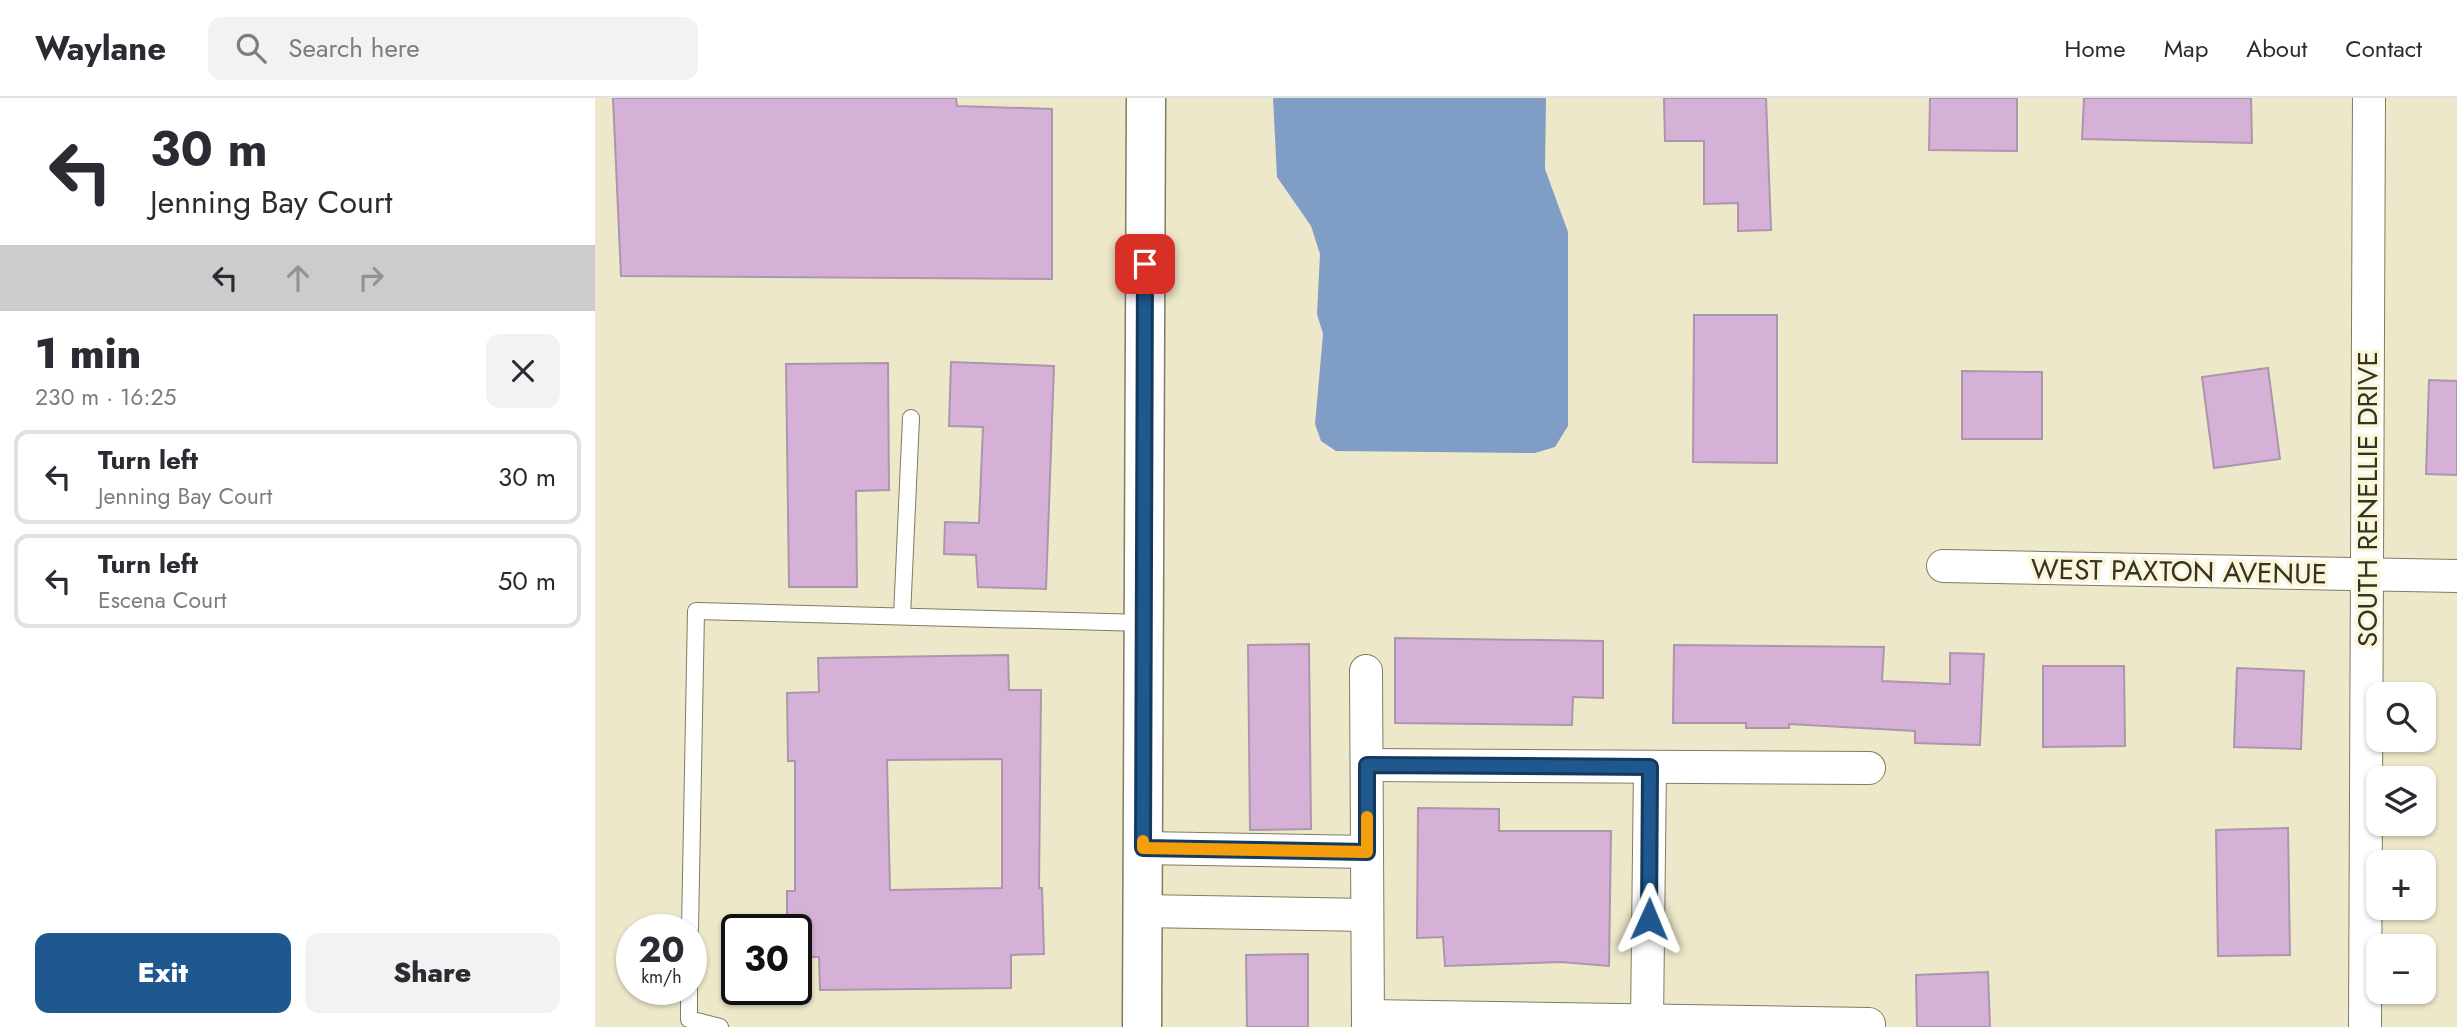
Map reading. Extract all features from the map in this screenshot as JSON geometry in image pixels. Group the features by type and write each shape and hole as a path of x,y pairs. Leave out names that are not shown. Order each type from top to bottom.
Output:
{"street":[{"path":"1142,1027 1146,98"},
{"name":"SOUTH RENELLIE DRIVE","path":"2365,1027 2369,98"},
{"name":"WEST PAXTON AVENUE","path":"1943,566 2457,576"},
{"path":"1366,671 1368,1021 1869,1024"},
{"path":"1367,765 1869,768"},
{"path":"1647,1021 1650,767"},
{"path":"1143,848 1367,852"},
{"path":"1142,911 1367,915"}],"lane":[{"path":"902,616 911,418"},
{"path":"690,914 695,611 1143,623"},
{"path":"689,1005 689,1019 720,1027"}],"water":[{"path":"1273,98 1546,98 1545,169 1568,232 1568,426 1555,447 1535,453 1336,451 1321,441 1315,424 1323,334 1317,314 1320,254 1311,226 1277,177"}],"building":[{"path":"613,98 956,98 957,106 1052,109 1052,279 621,276"},
{"path":"1664,98 1766,98 1771,230 1738,231 1738,203 1704,204 1704,141 1665,141"},
{"path":"1930,98 2017,98 2017,151 1929,150"},
{"path":"2084,98 2251,98 2252,143 2082,139"},
{"path":"1694,315 1777,315 1777,463 1693,462"},
{"path":"951,362 1054,366 1046,589 978,587 976,555 944,554 945,522 979,523 983,427 949,426"},
{"path":"888,363 889,490 856,491 857,587 789,587 786,364"},
{"path":"2268,368 2280,459 2214,468 2202,377"},
{"path":"1962,371 2042,372 2042,439 1962,439"},
{"path":"2429,380 2457,381 2457,475 2426,474"},
{"path":"1395,638 1603,641 1603,698 1573,697 1572,725 1395,723"},
{"path":"1309,644 1311,829 1250,830 1248,645"},
{"path":"1674,645 1884,647 1882,681 1950,684 1950,653 1984,654 1980,745 1915,743 1915,731 1789,724 1789,728 1746,728 1746,723 1673,723"},
{"path":"1008,655 1009,690 1041,690 1039,888 1042,888 1044,954 1011,955 1011,988 820,990 819,957 812,957 812,914 787,914 787,891 795,891 795,761 788,761 787,693 819,692 818,658","holes":["1002,759 1002,888 890,890 887,760"]},
{"path":"2043,666 2124,666 2125,746 2043,747"},
{"path":"2237,668 2304,671 2301,749 2234,747"},
{"path":"1418,808 1499,809 1499,831 1611,831 1609,966 1561,962 1445,966 1443,937 1417,938"},
{"path":"2288,828 2290,955 2218,956 2216,830"},
{"path":"1308,954 1308,1027 1247,1027 1246,955"},
{"path":"1988,972 1990,1027 1917,1027 1916,975"}],"slow traffic":[{"path":"1143,841 1143,848 1367,852 1367,817"}],"route":[{"path":"1145,264 1143,848 1367,852 1367,765 1650,767 1649,919"}]}
